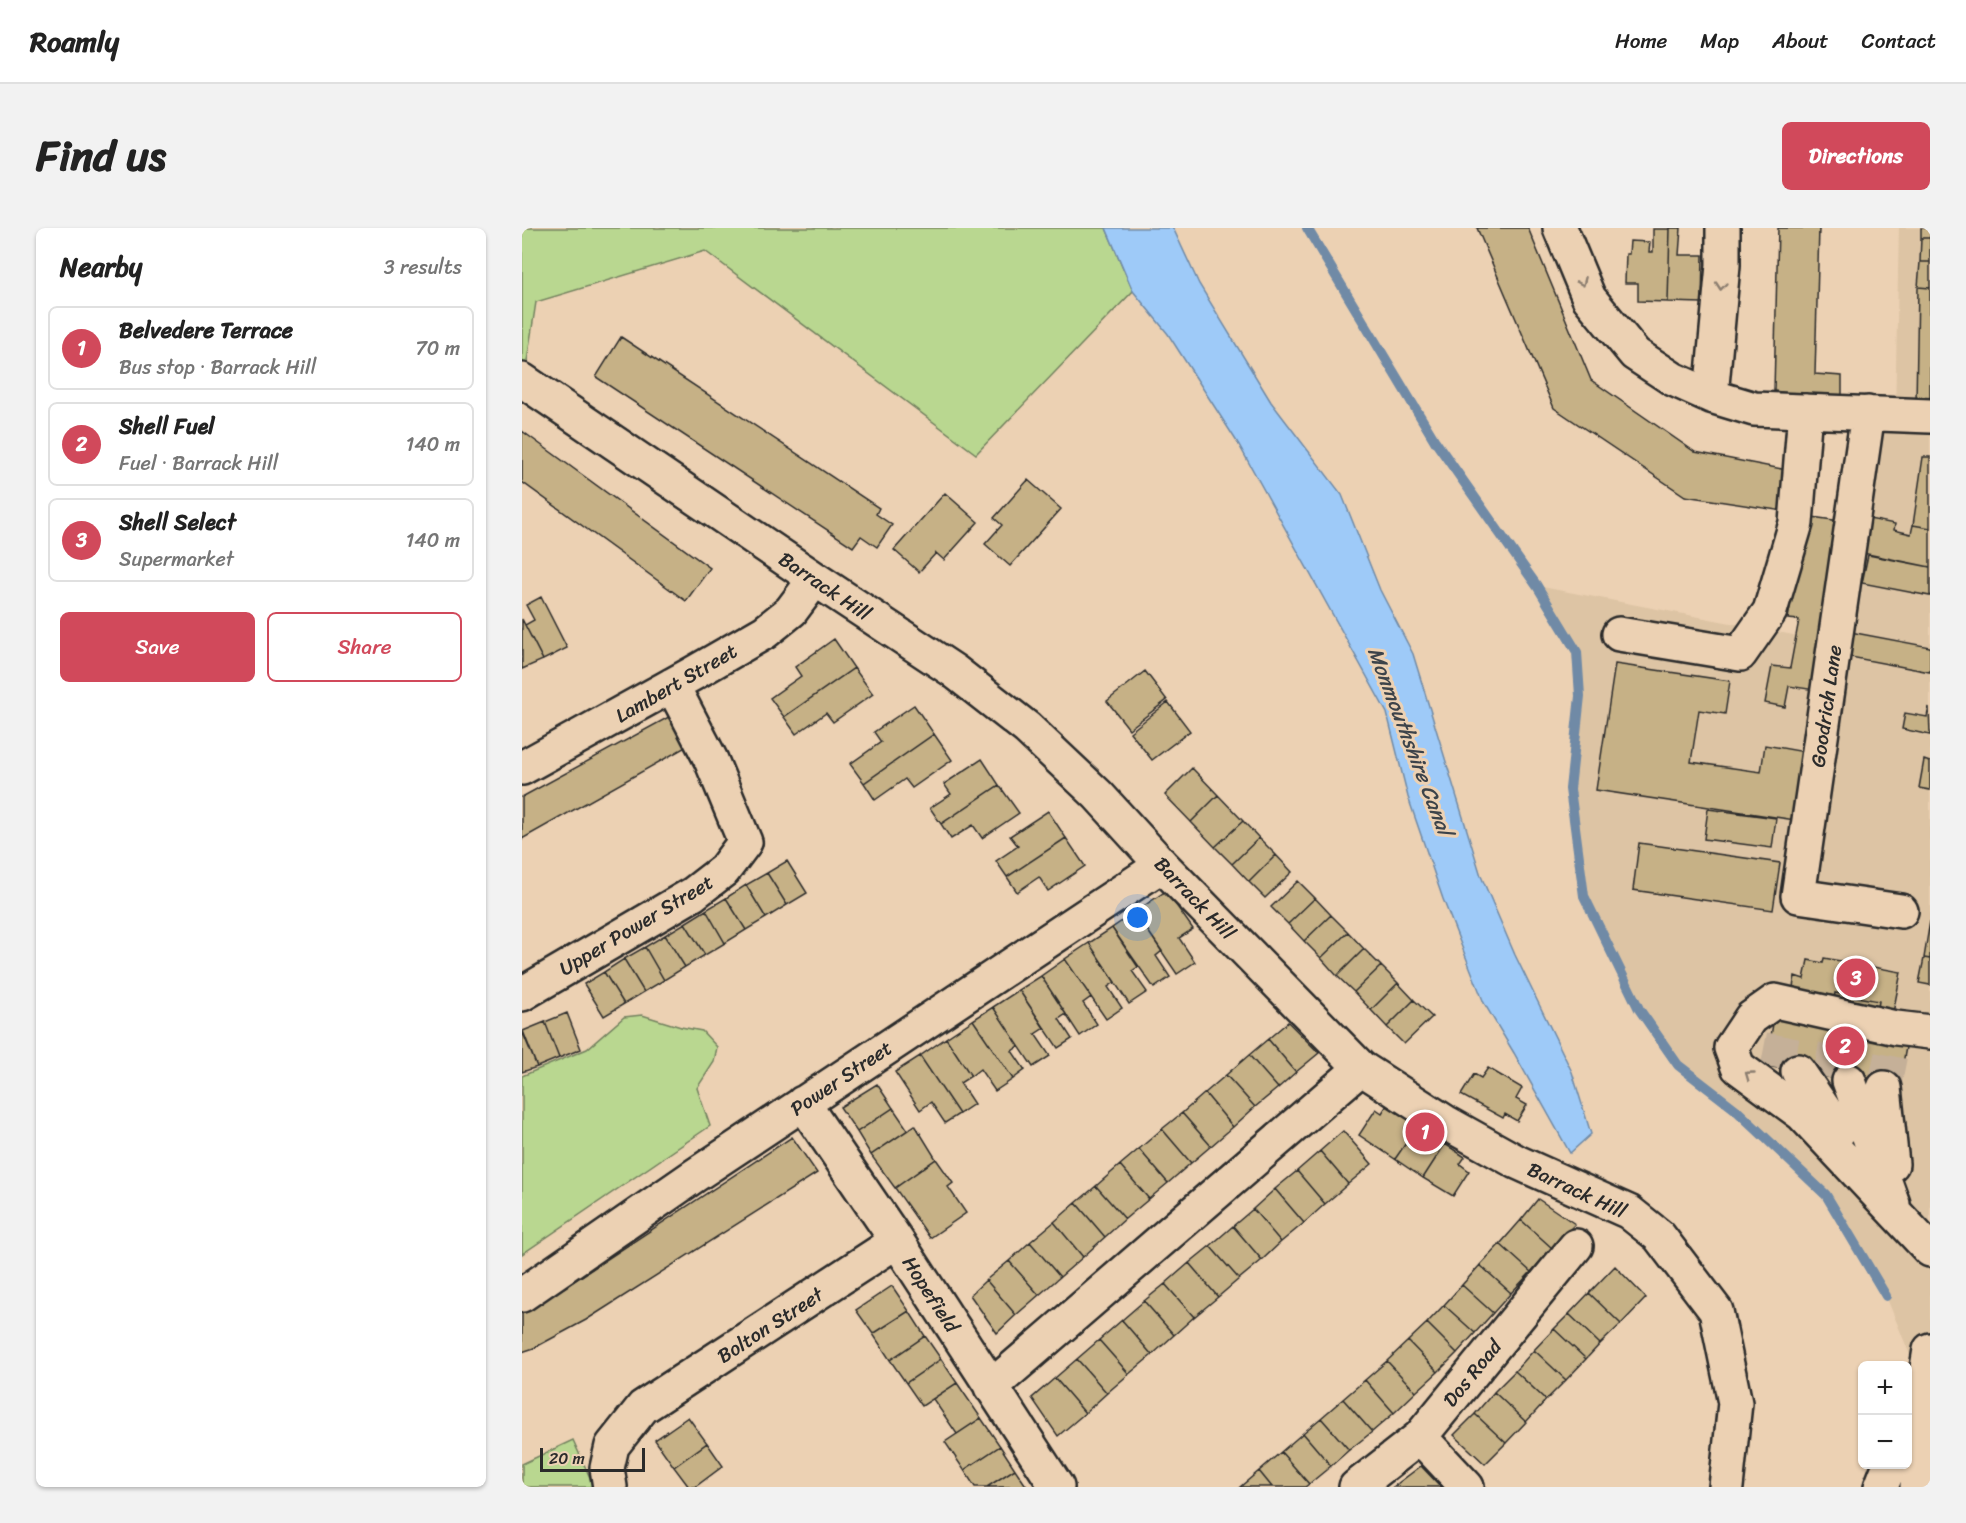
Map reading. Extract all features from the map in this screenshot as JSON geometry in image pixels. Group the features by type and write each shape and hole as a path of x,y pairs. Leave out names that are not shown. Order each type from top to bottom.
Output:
{"street":[{"path":"1560,228 1589,298 1635,354 1673,379 1711,396 1754,409 1930,416"},
{"path":"1711,396 1723,265 1724,228"},
{"name":"Barrack Hill","path":"522,380 954,671 1027,728 1098,795 1162,865 1361,1068 1445,1122 1517,1162 1629,1212 1659,1236 1716,1311 1735,1403 1726,1487"},
{"path":"1619,634 1740,654 1770,611 1796,523 1805,411"},
{"name":"Goodrich Lane","path":"1868,413 1798,896 1900,911"},
{"name":"Lambert Street","path":"522,768 765,632 791,611 815,579"},
{"name":"Upper Power Street","path":"522,994 693,894 724,870 745,842 711,760 672,685"},
{"name":"Power Street","path":"522,1295 803,1103 1162,865"},
{"path":"1930,1032 1888,1032 1809,1017 1775,1001 1751,1018 1731,1048 1738,1067 1802,1114 1930,1250"},
{"path":"992,1388 1361,1068"},
{"path":"1897,1217 1831,1078 1897,1217"},
{"name":"Hopefield","path":"803,1103 897,1241 1057,1487"},
{"name":"Bolton Street","path":"610,1487 607,1468 612,1446 643,1407 897,1241"},
{"name":"Dos Road","path":"1356,1487 1420,1437 1576,1246"},
{"path":"1917,1487 1922,1398 1930,1350"},
{"path":"1912,1419 1922,1398"},
{"path":"1420,1437 1467,1487"},
{"path":"1881,1487 1888,1469"}],"shaded area":[{"path":"1899,228 1930,228 1930,1358 1925,1392 1886,1296 1826,1195 1735,1109 1678,1065 1639,1009 1584,896 1570,789 1580,696 1577,652 1537,586 1835,643 1868,413 1895,414"}],"green space":[{"path":"522,228 1106,228 1133,291 976,454 705,251 536,302 524,381 522,380"},
{"path":"642,1015 702,1031 717,1047 714,1062 697,1088 710,1126 522,1254 522,1076 587,1049 624,1017"},
{"path":"573,1440 592,1482 597,1487 522,1487 522,1464"}],"water":[{"name":"Monmouthshire Canal","path":"1106,228 1173,228 1199,284 1271,402 1342,495 1380,590 1413,654 1481,876 1515,955 1572,1072 1591,1134 1570,1153 1484,1003 1443,899 1408,797 1387,713 1239,445 1168,334 1133,291"}],"building":[{"path":"1477,228 1528,228 1591,380 1695,452 1792,471 1791,512 1685,496 1554,408"},
{"path":"1670,228 1681,228 1679,255 1703,255 1702,303 1668,302"},
{"path":"1778,228 1819,228 1815,374 1842,376 1842,397 1774,391"},
{"path":"1921,228 1930,228 1930,238 1921,238"},
{"path":"1653,229 1670,229 1668,302 1638,301 1638,283 1625,283 1626,254 1629,254 1630,241 1650,242 1649,252 1653,252"},
{"path":"1921,238 1930,238 1930,262 1920,262"},
{"path":"1920,262 1930,262 1930,288 1918,287"},
{"path":"1918,287 1930,288 1930,404 1916,403"},
{"path":"621,337 879,508 876,514 892,525 877,547 861,536 853,547 596,377"},
{"path":"522,431 710,568 686,601 522,482"},
{"path":"1923,457 1930,457 1930,528 1913,525"},
{"path":"1028,480 1061,509 1010,566 985,544 1002,525 994,518"},
{"path":"945,493 978,522 944,560 936,553 919,572 894,550"},
{"path":"1805,516 1847,522 1822,691 1789,686 1785,707 1765,703 1772,666 1790,668 1799,620 1788,619"},
{"path":"1859,517 1895,524 1894,530 1911,534 1913,525 1930,528 1930,567 1853,551"},
{"path":"1868,555 1930,567 1930,596 1862,583"},
{"path":"541,597 567,648 543,660 525,625 534,620 526,605"},
{"path":"522,619 543,660 522,669"},
{"path":"1845,631 1930,647 1930,672 1840,655"},
{"path":"834,639 854,668 784,717 770,698 801,676 795,667"},
{"path":"1615,664 1730,681 1725,714 1699,710 1691,762 1761,772 1765,745 1805,752 1795,820 1596,790"},
{"path":"854,668 873,694 833,722 826,713 796,734 784,717"},
{"path":"1145,671 1167,700 1129,729 1107,701"},
{"path":"1168,702 1190,731 1152,760 1130,732"},
{"path":"914,705 934,734 864,783 850,764 881,742 874,732"},
{"path":"1929,707 1930,735 1902,729 1905,713 1927,717"},
{"path":"676,713 691,744 522,839 522,797"},
{"path":"934,734 952,760 912,788 905,779 875,800 864,783"},
{"path":"982,759 999,785 941,824 930,808 951,794 944,784"},
{"path":"1924,760 1930,762 1930,790 1919,788"},
{"path":"1192,768 1218,795 1191,822 1165,795"},
{"path":"999,785 1019,813 982,838 973,825 951,839 941,824"},
{"path":"1218,795 1243,821 1215,847 1191,822"},
{"path":"1708,809 1776,818 1772,848 1704,839"},
{"path":"1048,811 1066,838 1007,877 996,861 1018,846 1010,836"},
{"path":"1243,821 1259,838 1232,864 1215,847"},
{"path":"1066,838 1085,866 1048,891 1039,877 1017,892 1007,877"},
{"path":"1259,838 1276,855 1249,882 1232,864"},
{"path":"1639,843 1780,863 1773,910 1633,890"},
{"path":"1276,855 1292,872 1265,898 1249,882"},
{"path":"787,861 807,893 787,905 767,873"},
{"path":"767,873 787,905 766,918 746,885"},
{"path":"1298,881 1315,898 1288,924 1271,907"},
{"path":"746,885 766,918 746,930 726,898"},
{"path":"1166,891 1193,929 1179,938 1195,962 1177,974 1135,912"},
{"path":"726,898 746,930 725,943 706,910"},
{"path":"1315,898 1331,915 1304,941 1288,924"},
{"path":"706,910 725,943 705,955 685,923"},
{"path":"1135,912 1162,951 1156,956 1170,977 1154,988 1112,928"},
{"path":"1331,915 1348,932 1321,958 1304,941"},
{"path":"1930,921 1930,959 1924,958"},
{"path":"685,923 705,955 685,967 665,935"},
{"path":"1112,928 1138,967 1132,971 1147,992 1129,1004 1089,943"},
{"path":"1348,932 1364,949 1337,976 1321,958"},
{"path":"665,935 685,967 664,980 645,947"},
{"path":"1089,943 1115,982 1108,987 1122,1008 1106,1019 1065,959"},
{"path":"645,947 664,980 644,992 624,959"},
{"path":"1364,949 1381,966 1354,992 1337,976"},
{"path":"1824,958 1901,972 1892,1018 1877,1015 1879,1001 1835,993 1833,1006 1791,998 1795,976 1804,979 1808,960 1823,963"},
{"path":"1924,958 1930,959 1930,985 1919,983"},
{"path":"624,959 644,992 624,1004 604,972"},
{"path":"1065,959 1091,997 1083,1003 1097,1024 1080,1036 1041,976"},
{"path":"1381,966 1398,983 1371,1010 1354,992"},
{"path":"604,972 624,1004 604,1016 584,984"},
{"path":"1041,976 1066,1014 1059,1019 1072,1039 1058,1048 1019,990"},
{"path":"1398,983 1414,1000 1387,1027 1371,1010"},
{"path":"1019,990 1044,1028 1035,1034 1050,1056 1033,1067 993,1007"},
{"path":"1835,993 1879,1001 1873,1036 1907,1042 1898,1090 1766,1066 1774,1018 1829,1028"},
{"path":"1414,1000 1432,1017 1404,1044 1387,1027"},
{"path":"993,1007 1019,1046 1012,1051 1025,1070 1013,1079 973,1020"},
{"path":"567,1013 581,1049 559,1058 545,1022"},
{"path":"973,1020 1013,1079 995,1091 980,1069 971,1076 946,1038"},
{"path":"545,1022 559,1058 537,1067 523,1031"},
{"path":"1288,1022 1319,1053 1296,1072 1268,1039"},
{"path":"522,1031 537,1067 522,1072"},
{"path":"946,1038 971,1076 960,1083 974,1104 959,1114 920,1056"},
{"path":"1268,1039 1296,1072 1278,1088 1249,1055"},
{"path":"1249,1055 1278,1088 1255,1107 1226,1075"},
{"path":"920,1056 959,1114 945,1123 931,1102 920,1110 895,1072"},
{"path":"1488,1068 1522,1088 1516,1099 1527,1105 1517,1121 1505,1114 1503,1118 1461,1095 1474,1074 1481,1078"},
{"path":"1226,1075 1255,1107 1233,1127 1205,1093"},
{"path":"877,1084 893,1108 857,1132 840,1107"},
{"path":"1205,1093 1233,1127 1211,1146 1182,1113"},
{"path":"1387,1105 1410,1120 1405,1128 1413,1133 1395,1159 1359,1135 1376,1109 1382,1113"},
{"path":"893,1108 908,1130 871,1155 857,1132"},
{"path":"1182,1113 1211,1146 1191,1163 1162,1129"},
{"path":"915,1125 936,1159 895,1188 871,1155"},
{"path":"1162,1129 1191,1163 1168,1183 1139,1149"},
{"path":"1343,1131 1372,1164 1348,1184 1320,1151"},
{"path":"1413,1133 1437,1149 1442,1142 1445,1144 1423,1178 1395,1159"},
{"path":"792,1137 817,1173 586,1320 522,1352 522,1310 565,1287"},
{"path":"1445,1144 1465,1157 1460,1164 1469,1171 1453,1196 1423,1178"},
{"path":"1139,1149 1168,1183 1149,1199 1120,1165"},
{"path":"1320,1151 1348,1184 1325,1204 1297,1171"},
{"path":"936,1159 953,1183 948,1187 966,1213 930,1238 895,1188"},
{"path":"1120,1165 1149,1199 1125,1219 1096,1186"},
{"path":"1297,1171 1325,1204 1304,1223 1275,1189"},
{"path":"1096,1186 1125,1219 1105,1237 1076,1203"},
{"path":"1275,1189 1304,1223 1281,1242 1253,1209"},
{"path":"1538,1199 1575,1224 1552,1248 1521,1220"},
{"path":"1076,1203 1105,1237 1083,1257 1054,1222"},
{"path":"1253,1209 1281,1242 1262,1260 1233,1226"},
{"path":"1521,1220 1552,1248 1531,1272 1500,1244"},
{"path":"1054,1222 1083,1257 1060,1277 1030,1242"},
{"path":"1233,1226 1262,1260 1239,1279 1210,1246"},
{"path":"1030,1242 1060,1277 1039,1295 1009,1261"},
{"path":"1500,1244 1531,1272 1511,1293 1480,1265"},
{"path":"1210,1246 1239,1279 1218,1297 1189,1263"},
{"path":"1009,1261 1039,1295 1016,1315 986,1280"},
{"path":"1189,1263 1218,1297 1194,1317 1165,1284"},
{"path":"1480,1265 1511,1293 1493,1313 1462,1285"},
{"path":"1615,1266 1646,1298 1621,1324 1589,1293"},
{"path":"986,1280 1016,1315 997,1333 970,1295"},
{"path":"1165,1284 1194,1317 1174,1335 1144,1301"},
{"path":"1462,1285 1493,1313 1475,1333 1444,1305"},
{"path":"892,1286 909,1311 873,1334 856,1310"},
{"path":"1589,1293 1621,1324 1600,1344 1569,1314"},
{"path":"1144,1301 1174,1335 1152,1355 1122,1320"},
{"path":"1444,1305 1475,1333 1457,1353 1427,1323"},
{"path":"909,1311 925,1336 890,1360 873,1334"},
{"path":"1569,1314 1600,1344 1586,1359 1554,1329"},
{"path":"1122,1320 1152,1355 1129,1374 1099,1340"},
{"path":"1427,1323 1457,1353 1438,1372 1408,1341"},
{"path":"1554,1329 1586,1359 1566,1380 1534,1350"},
{"path":"925,1336 941,1359 906,1383 890,1360"},
{"path":"1099,1340 1129,1374 1107,1393 1077,1359"},
{"path":"1408,1341 1438,1372 1416,1392 1387,1361"},
{"path":"1534,1350 1566,1380 1546,1400 1515,1371"},
{"path":"941,1359 957,1383 922,1406 906,1383"},
{"path":"1077,1359 1107,1393 1085,1413 1055,1378"},
{"path":"1387,1361 1416,1392 1394,1413 1365,1380"},
{"path":"1515,1371 1546,1400 1526,1422 1494,1392"},
{"path":"1055,1378 1085,1413 1058,1436 1032,1398"},
{"path":"1365,1380 1394,1413 1372,1432 1343,1399"},
{"path":"957,1383 981,1418 957,1434 933,1399"},
{"path":"1494,1392 1526,1422 1506,1443 1475,1414"},
{"path":"1343,1399 1372,1432 1349,1450 1321,1418"},
{"path":"1475,1414 1506,1443 1485,1464 1454,1435"},
{"path":"688,1417 707,1443 674,1467 655,1440"},
{"path":"981,1418 1000,1446 964,1470 945,1442"},
{"path":"1321,1418 1349,1450 1331,1466 1303,1433"},
{"path":"1303,1433 1331,1466 1309,1484 1281,1452"},
{"path":"707,1443 723,1466 695,1487 689,1487 674,1467"},
{"path":"1000,1446 1015,1469 987,1487 975,1487 964,1470"},
{"path":"1281,1452 1309,1484 1305,1487 1272,1487 1259,1471"},
{"path":"1421,1466 1441,1487 1393,1487"},
{"path":"1015,1469 1027,1487 987,1487"},
{"path":"1259,1471 1272,1487 1240,1487"}],"waterway":[{"path":"1307,228 1435,441 1537,586 1577,652 1580,696 1570,789 1584,896 1639,1009 1678,1065 1735,1109 1826,1195 1886,1296"}],"tunnel":[{"path":"1829,1078 1841,1015"},
{"path":"1777,1068 1786,1021"},
{"path":"1884,1088 1894,1039"}],"place":[{"name":"Shell Select","path":"1856,978"},
{"name":"Shell Fuel","path":"1845,1046"},
{"name":"Belvedere Terrace","path":"1425,1132"}]}
